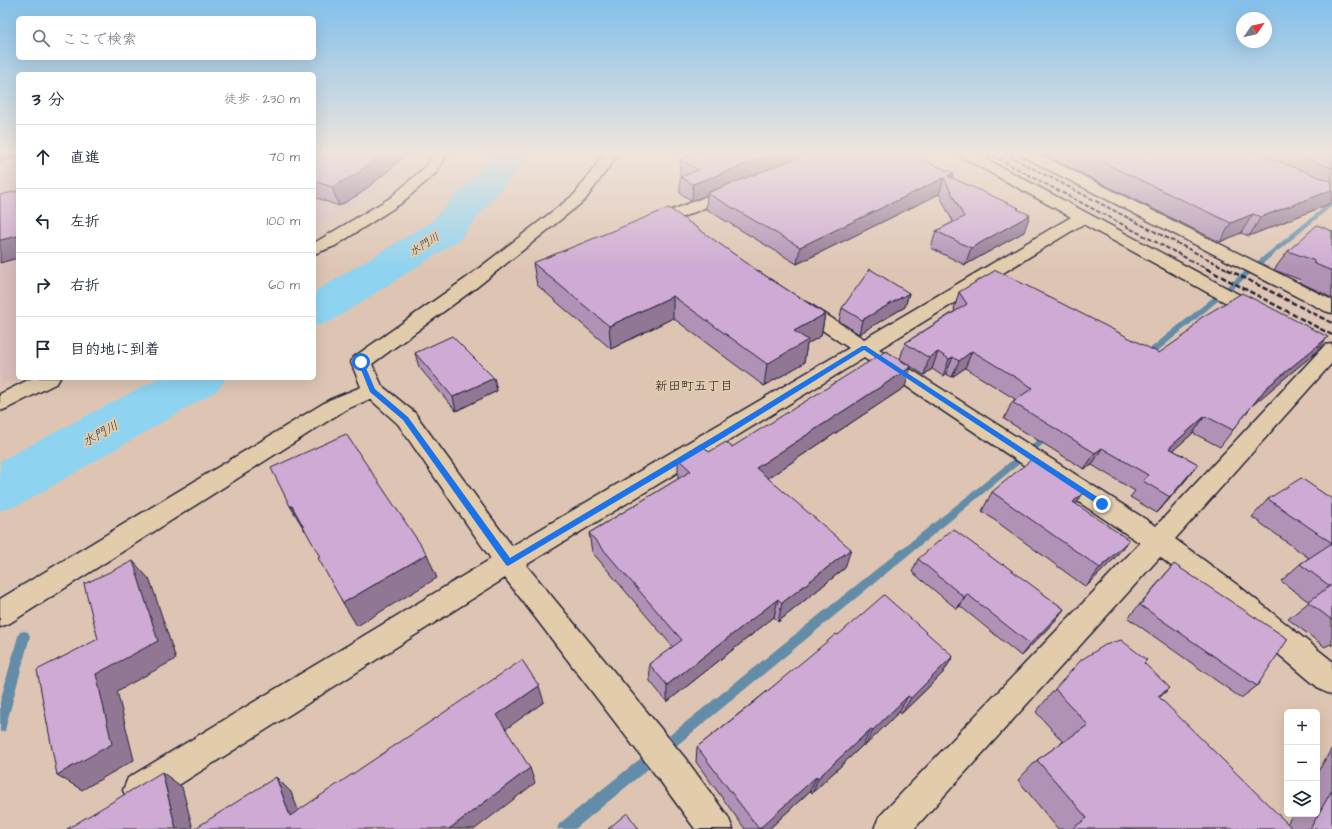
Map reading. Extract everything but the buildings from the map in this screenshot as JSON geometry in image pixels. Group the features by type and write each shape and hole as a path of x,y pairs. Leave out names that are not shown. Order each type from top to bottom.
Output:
{"street":[{"path":"316,249 395,200 405,192"},
{"path":"584,192 580,197 471,283 361,362 372,390 406,418 508,562 673,770 716,829"},
{"path":"699,240 666,218 731,192"},
{"path":"1036,192 1275,322"},
{"path":"1105,192 1332,307"},
{"path":"117,804 508,562 721,436 864,347 1082,217"},
{"path":"785,296 1158,541 1230,596 1332,680"},
{"path":"891,829 1158,541 1328,350"},
{"path":"0,403 46,380"},
{"path":"0,614 337,405 372,390"}],"shaded area":[{"path":"0,192 16,192 16,379 0,387"},
{"path":"316,192 375,192 316,230"}],"waterway":[{"name":"水門川","path":"316,311 445,231 480,192"},
{"path":"1145,357 1332,203"},
{"name":"水門川","path":"0,488 196,380"},
{"path":"564,829 1049,435"},
{"path":"0,726 24,636"}],"railway":[{"path":"1060,192 1209,270"},
{"path":"1078,192 1229,270"},
{"path":"1207,269 1332,335"},
{"path":"1227,269 1332,323"}],"district":[{"name":"新田町五丁目","path":"694,385"}],"route":[{"path":"361,362 372,390 406,418 508,562 721,436 864,347 1102,504"}]}
